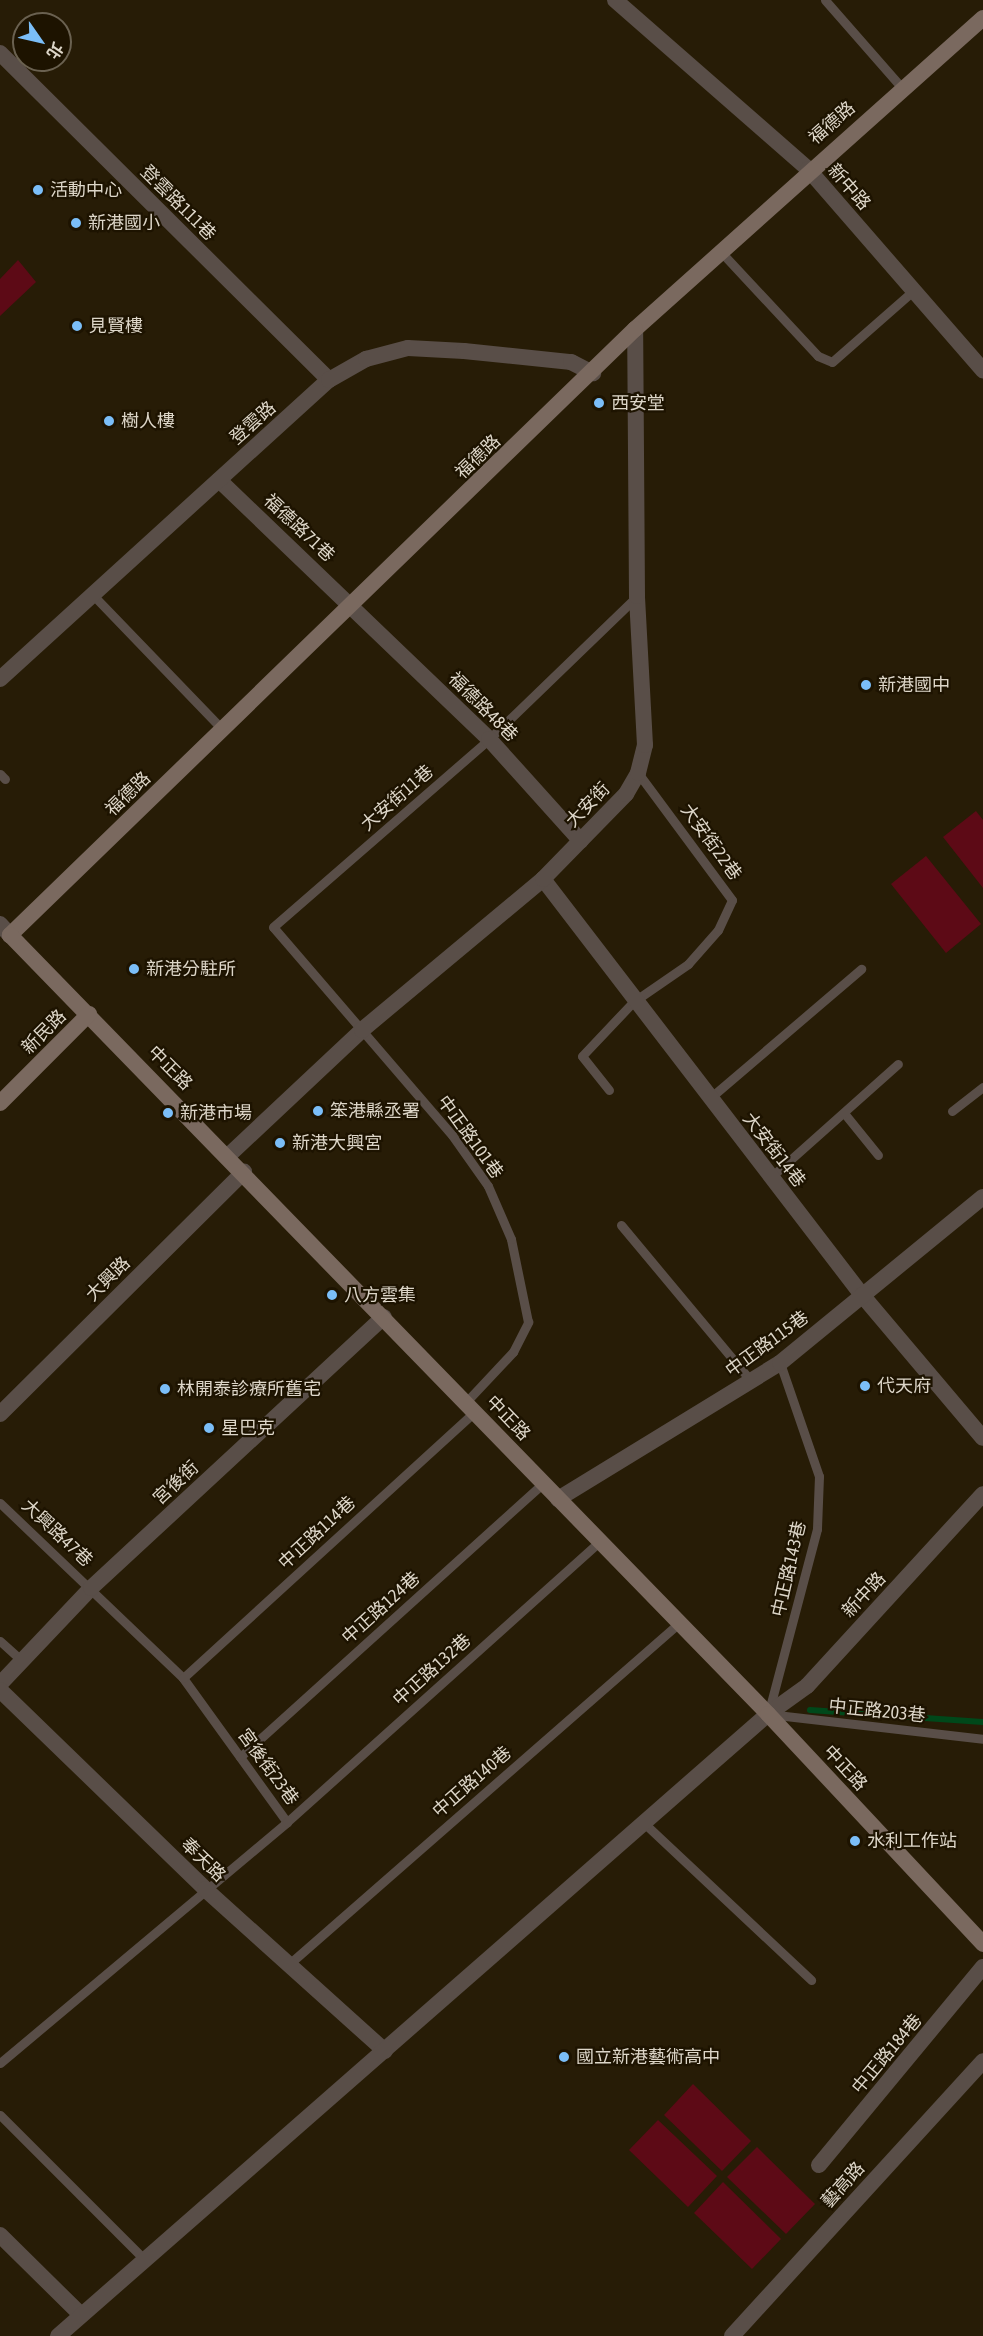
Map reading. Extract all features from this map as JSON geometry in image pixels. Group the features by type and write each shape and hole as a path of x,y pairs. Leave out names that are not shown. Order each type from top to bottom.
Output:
{"main road":[{"name":"福德路","path":"5,930 352,605 593,373 634,329 721,252 808,170 983,18"},
{"name":"中正路","path":"5,930 229,1155 599,1542 768,1714 983,1944"},
{"name":"新民路","path":"0,1103 89,1014"}],"street":[{"name":"新中路","path":"615,0 808,170 983,370"},
{"name":"登雲路111巷","path":"0,53 328,380"},
{"name":"大安街","path":"229,1155 362,1030 543,879 581,841 638,773 645,745 637,596 634,329"},
{"name":"登雲路","path":"0,679 328,380 366,359 408,348 571,362 593,373"},
{"name":"福德路71巷","path":"219,480 352,605"},
{"name":"福德路48巷","path":"352,605 489,739 581,841"},
{"name":"大安街14巷","path":"543,879 633,1002 862,1295 983,1438"},
{"name":"大興路","path":"0,1414 244,1172"},
{"name":"中正路115巷","path":"558,1498 780,1362 983,1197"},
{"name":"宮後街","path":"0,1684 91,1588 384,1317"},
{"name":"新中路","path":"58,2336 768,1714 807,1686 983,1494"},
{"name":"奉天路","path":"0,1690 287,1966 385,2051"},
{"name":"中正路184巷","path":"819,2165 983,1967"},
{"name":"藝高路","path":"732,2336 983,2061"},
{"path":"0,2235 81,2316"}],"lane":[{"path":"825,0 902,88"},
{"path":"721,252 818,356 832,362 914,290"},
{"path":"92,594 222,729"},
{"name":"大安街11巷","path":"362,1030 273,927 489,739 637,596"},
{"name":"大安街22巷","path":"633,1002 688,964 718,930 732,900 638,773"},
{"path":"710,1098 861,969"},
{"path":"609,1090 582,1056 633,1002"},
{"name":"中正路101巷","path":"362,1030 488,1186 522,1278 528,1322 513,1352 470,1407"},
{"path":"771,1177 814,1133 844,1113 898,1064"},
{"path":"952,1111 983,1087"},
{"path":"844,1113 878,1155"},
{"path":"621,1225 751,1381"},
{"name":"中正路143巷","path":"768,1714 817,1528 819,1476 780,1362"},
{"name":"中正路114巷","path":"183,1678 470,1407"},
{"name":"中正路124巷","path":"240,1757 543,1483"},
{"name":"大興路47巷","path":"0,1503 91,1588"},
{"name":"中正路132巷","path":"287,1822 599,1542"},
{"name":"宮後街23巷","path":"0,2063 287,1822 183,1678 91,1588"},
{"name":"中正路140巷","path":"287,1966 679,1623"},
{"path":"0,1641 22,1661"},
{"name":"中正路203巷","path":"768,1714 983,1740"},
{"path":"645,1824 811,1980"},
{"path":"0,2115 145,2260"}],"shaded area":[{"path":"18,260 36,282 0,316 0,279"},
{"path":"976,811 983,820 983,888 943,837"},
{"path":"926,856 981,924 946,953 891,884"},
{"path":"693,2084 751,2141 722,2171 664,2115"},
{"path":"658,2120 717,2176 688,2207 629,2150"},
{"path":"757,2147 815,2204 786,2234 727,2177"},
{"path":"723,2182 781,2239 752,2269 694,2213"}],"waterway":[{"path":"810,1710 983,1722"}],"place":[{"name":"活動中心","path":"38,190"},
{"name":"新港國小","path":"76,223"},
{"name":"見賢樓","path":"77,326"},
{"name":"西安堂","path":"599,403"},
{"name":"樹人樓","path":"109,421"},
{"name":"新港國中","path":"866,685"},
{"name":"新港分駐所","path":"134,969"},
{"name":"笨港縣丞署","path":"318,1111"},
{"name":"新港市場","path":"168,1113"},
{"name":"新港大興宮","path":"280,1143"},
{"name":"八方雲集","path":"332,1295"},
{"name":"代天府","path":"865,1386"},
{"name":"林開泰診療所舊宅","path":"165,1389"},
{"name":"星巴克","path":"209,1428"},
{"name":"水利工作站","path":"855,1841"},
{"name":"國立新港藝術高中","path":"564,2057"}]}
